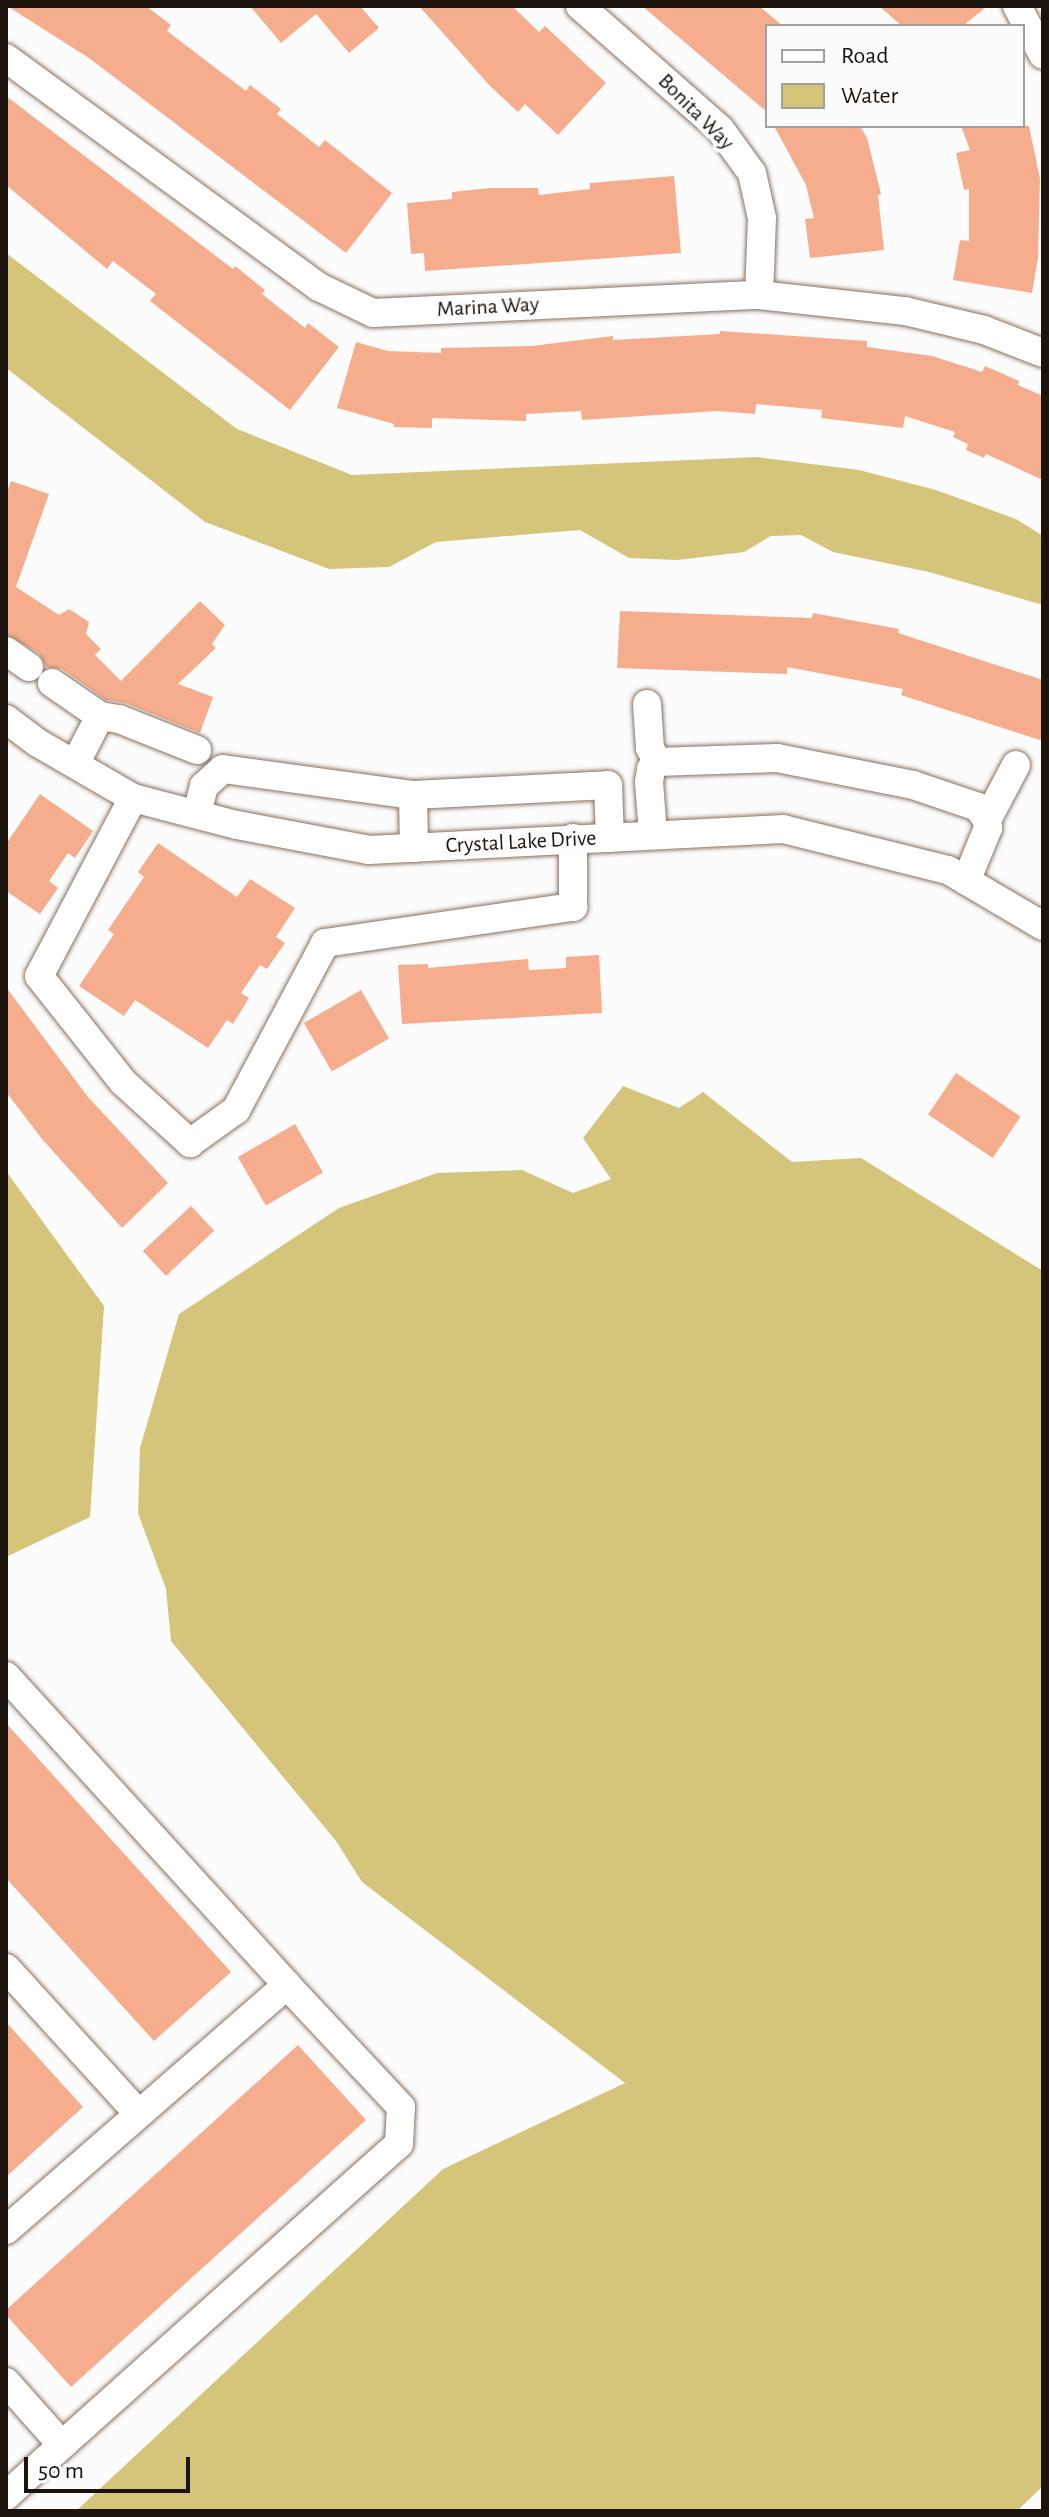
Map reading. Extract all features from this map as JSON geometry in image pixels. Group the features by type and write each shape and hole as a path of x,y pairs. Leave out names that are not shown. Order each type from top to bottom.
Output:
{"street":[{"name":"Bonita Way","path":"580,6 720,129 752,173 762,218 759,295"},
{"path":"1017,6 1043,55"},
{"name":"Marina Way","path":"6,58 319,287 373,313 759,295 905,311 984,330 1043,353"},
{"path":"6,651 100,716 119,719 197,750"},
{"path":"647,704 650,748 657,762"},
{"path":"75,764 100,716"},
{"name":"Crystal Lake Drive","path":"6,719 133,798 369,850 783,829 948,870 1043,926"},
{"path":"653,834 649,782 651,769 657,762 777,758 860,772 913,785 978,807 987,820 988,828 966,881"},
{"path":"987,820 1016,765"},
{"path":"197,814 204,786 223,769 413,795 608,785 610,838"},
{"path":"413,795 414,848"},
{"path":"133,798 39,976 123,1082 190,1143 236,1110 325,943 573,907 573,838"},
{"path":"6,1676 401,2107 399,2144 6,2496"},
{"path":"6,1968 139,2114"},
{"path":"6,2230 287,1985"},
{"path":"6,2382 62,2445"}],"water":[{"path":"6,253 237,429 352,475 757,457 859,470 936,490 1016,519 1043,536 1043,605 929,572 833,552 801,535 771,536 744,552 678,560 629,558 580,530 436,542 389,567 329,569 205,522 6,368"},
{"path":"623,1086 679,1108 703,1092 792,1162 861,1158 1043,1271 1043,2486 1017,2511 76,2511 443,2169 625,2083 362,1882 336,1841 171,1641 166,1589 138,1513 140,1448 179,1314 339,1208 437,1173 522,1170 573,1193 611,1179 583,1138"},
{"path":"6,1171 104,1306 90,1517 6,1557"}],"building":[{"path":"7,6 146,6 171,25 167,31 246,91 250,85 281,109 277,114 319,147 325,140 392,193 346,253 89,58"},
{"path":"250,6 360,6 379,28 349,53 316,14 281,43"},
{"path":"419,6 512,6 539,32 545,26 606,83 558,135 525,104 518,112 490,86"},
{"path":"642,6 759,6 781,24 765,24 765,110"},
{"path":"879,6 987,6 965,24 900,24"},
{"path":"6,96 233,269 235,266 265,290 262,294 305,328 308,323 339,347 290,410 150,301 156,294 113,261 107,269 6,185"},
{"path":"1029,126 1040,179 1038,258 1032,293 953,280 960,240 969,241 969,189 964,190 956,153 970,150 962,128"},
{"path":"775,128 861,128 867,138 881,194 878,195 884,250 810,258 805,219 814,218 806,185"},
{"path":"674,176 681,253 425,271 424,253 411,254 407,203 452,199 452,192 490,188 538,188 539,195 590,189 590,183"},
{"path":"720,331 867,341 867,347 932,356 982,372 985,366 1019,381 1018,385 1043,396 1043,480 986,454 984,458 966,450 968,444 953,437 955,432 905,416 903,428 821,418 822,410 756,404 755,414 717,411 582,420 581,411 526,414 526,421 432,418 432,428 394,427 394,424 337,408 356,342 388,351 441,353 441,348 531,346 613,336 613,340 720,334"},
{"path":"11,481 49,494 16,587 59,615 69,609 89,622 86,634 101,649 95,655 121,681 200,601 225,625 212,644 216,648 178,684 213,697 200,733 125,703 106,700 62,669 46,667 39,653 6,634 6,495"},
{"path":"620,611 812,618 813,613 899,629 898,633 1043,680 1043,741 901,695 903,689 787,667 787,674 617,668"},
{"path":"40,794 93,831 75,858 68,853 49,881 58,888 40,914 6,891 6,844"},
{"path":"158,843 237,897 250,879 295,908 276,937 285,943 267,969 260,965 241,993 249,998 233,1024 227,1020 208,1048 135,1000 124,1016 79,986 114,934 108,930 144,877 138,872"},
{"path":"599,955 602,1013 402,1024 398,965 428,964 428,968 528,959 529,970 566,968 566,957"},
{"path":"6,987 88,1097 168,1183 122,1228 42,1139 6,1092"},
{"path":"361,990 389,1038 332,1071 304,1023"},
{"path":"956,1073 1021,1117 993,1158 928,1114"},
{"path":"295,1124 323,1172 266,1205 238,1157"},
{"path":"191,1206 214,1231 166,1276 143,1251"},
{"path":"6,1723 231,1972 154,2041 6,1878"},
{"path":"6,2022 83,2107 6,2177"},
{"path":"298,2045 366,2120 71,2387 6,2315 6,2310"}]}
